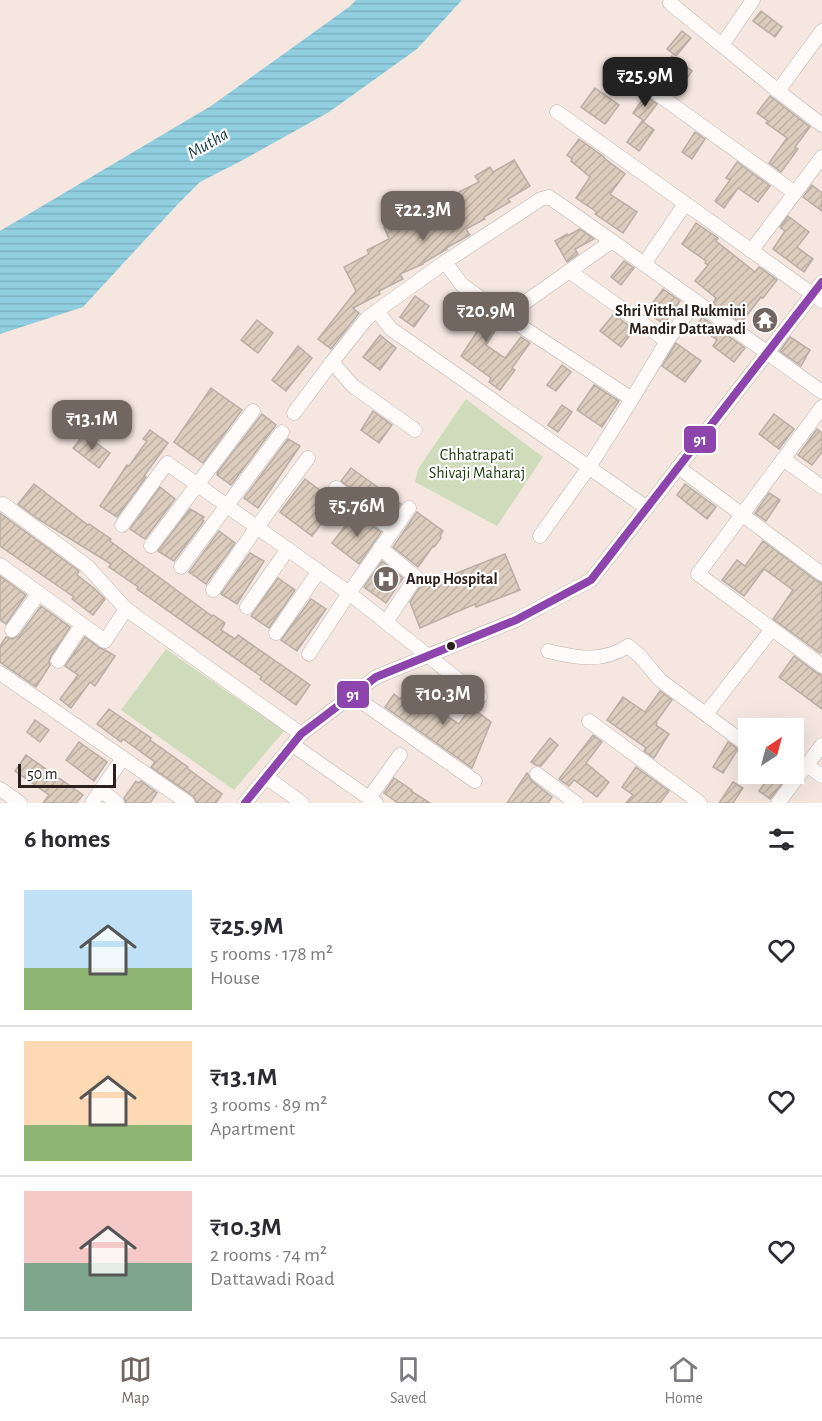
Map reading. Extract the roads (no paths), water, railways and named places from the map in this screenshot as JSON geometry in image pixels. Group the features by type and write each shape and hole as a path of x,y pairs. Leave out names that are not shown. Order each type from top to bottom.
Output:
{"street":[{"path":"722,45 753,0"},
{"path":"670,3 822,124"},
{"path":"778,91 822,31"},
{"path":"627,72 795,193"},
{"path":"557,112 817,298"},
{"path":"751,251 822,157"},
{"path":"294,413 367,318 445,262 542,199 549,197 822,392"},
{"path":"644,264 685,204"},
{"path":"510,319 517,308 612,241"},
{"path":"445,262 462,285 632,399"},
{"path":"569,271 667,341"},
{"path":"245,803 297,740 376,677 516,620 591,580 768,352 817,298 822,282"},
{"path":"540,536 589,467 667,341 696,301"},
{"path":"377,311 391,329 647,508"},
{"path":"332,362 353,386 416,430"},
{"path":"822,407 698,574 822,666"},
{"path":"151,546 253,411"},
{"path":"181,567 282,432"},
{"path":"213,590 308,458"},
{"path":"783,459 822,487"},
{"path":"122,525 167,463 349,593 480,697"},
{"path":"678,467 822,574"},
{"path":"336,488 393,530"},
{"path":"3,504 87,566 126,609 372,800 400,755"},
{"path":"309,654 409,508"},
{"path":"380,548 416,577 386,622"},
{"path":"247,607 288,549"},
{"path":"0,565 105,641 126,609"},
{"path":"276,633 319,571"},
{"path":"12,630 39,593"},
{"path":"58,661 82,625"},
{"path":"706,714 772,629"},
{"path":"548,651 578,658 596,657 622,651 628,646 640,656 660,680 738,738"},
{"path":"0,673 188,803"},
{"path":"352,695 475,781"},
{"path":"589,721 700,803"},
{"path":"804,767 822,745"},
{"path":"92,803 123,758"},
{"path":"807,765 822,776"},
{"path":"537,774 576,803"},
{"path":"266,777 302,803"},
{"path":"778,803 787,784"},
{"path":"0,789 20,803"},
{"path":"101,790 117,803"}],"water":[{"name":"Mutha","path":"356,0 462,0 417,49 329,112 200,182 83,307 0,334 0,231 211,106"}],"place":[{"name":"Shri Vitthal Rukmini Mandir Dattawadi","path":"765,320"},
{"name":"Anup Hospital","path":"386,579"}],"park label":[{"name":"Chhatrapati Shivaji Maharaj","path":"477,464"}]}
